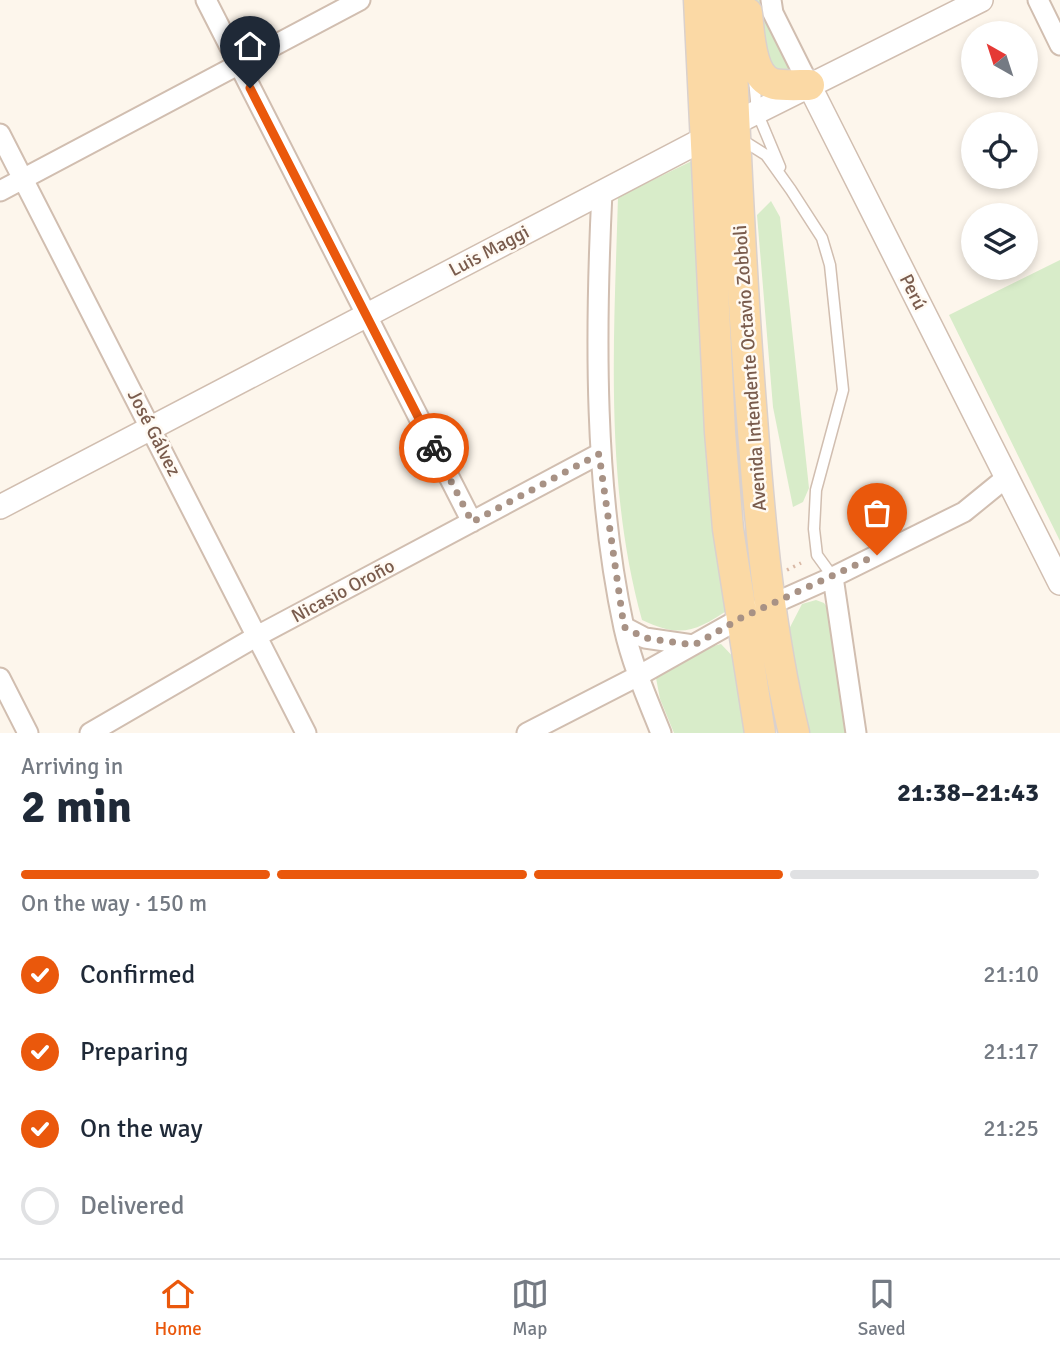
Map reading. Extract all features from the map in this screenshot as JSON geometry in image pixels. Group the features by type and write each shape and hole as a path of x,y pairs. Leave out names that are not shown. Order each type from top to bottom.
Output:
{"main road":[{"name":"Avenida Intendente Octavio Zobboli","path":"699,0 733,127 720,432 728,529 760,733"},
{"name":"Avenida Intendente Octavio Zobboli","path":"729,0 744,324 771,605 794,733"},
{"path":"745,0 752,52 761,75 772,84 809,85"}],"street":[{"path":"206,0 472,522"},
{"path":"0,191 360,0"},
{"name":"Perú","path":"771,0 773,13 1060,583"},
{"name":"Luis Maggi","path":"0,507 809,85 981,0"},
{"path":"1038,0 1060,45"},
{"name":"José Gálvez","path":"0,134 259,635 306,733"},
{"path":"602,192 599,454 624,627 638,676 661,733"},
{"name":"Nicasio Oroño","path":"90,733 259,635 599,454"},
{"path":"527,733 638,676 741,618 834,577 964,512 1007,477"},
{"path":"834,577 856,733"},
{"path":"624,627 645,638 694,645"},
{"path":"0,678 28,733"}],"lane":[{"path":"733,127 752,52"},
{"path":"733,127 766,155 791,190 822,237 830,265 843,390 816,490 814,529 817,555 834,577"},
{"path":"733,127 791,190"}],"green space":[{"path":"750,0 764,0 798,80 768,74"},
{"path":"700,157 731,608 698,627 679,631 642,620 622,516 614,410 618,197"},
{"path":"771,201 780,217 809,488 803,502 793,507 773,407 757,215"},
{"path":"1060,260 1060,541 949,315 1020,280 1038,280 1038,271"},
{"path":"816,600 824,603 829,610 845,733 804,733 786,635 802,604"},
{"path":"721,644 739,663 751,733 674,733 660,699 656,678 706,648"}],"way so far":[{"path":"434,448 472,522 599,454 624,627 645,638 694,645 741,618 877,555"}],"route":[{"path":"250,88 434,448"}]}
